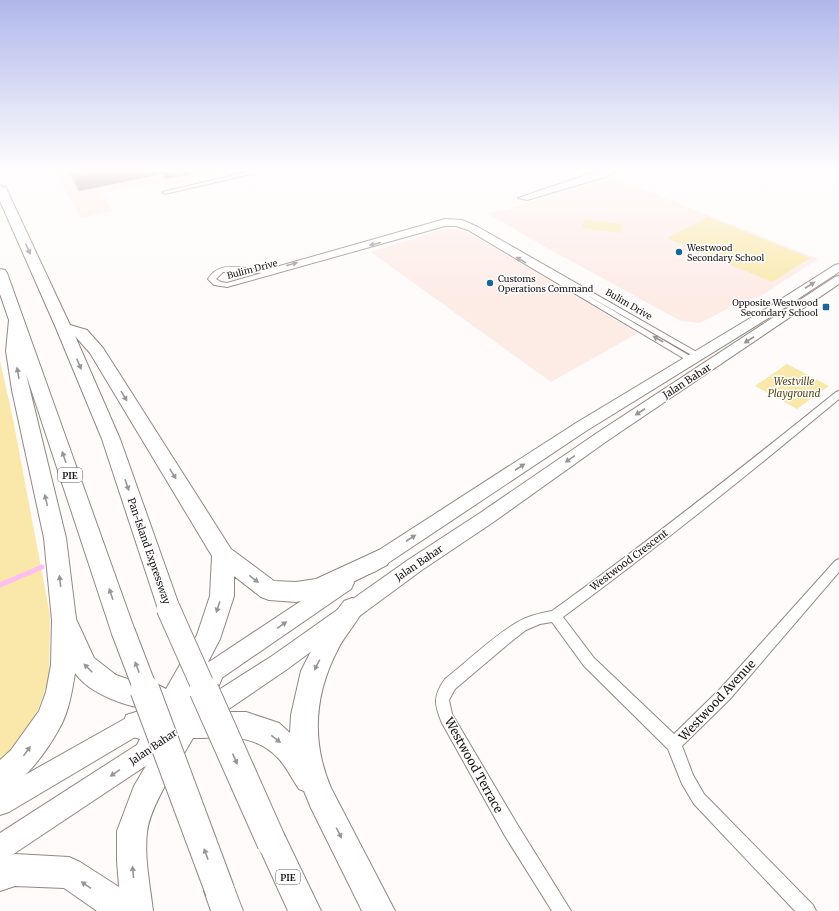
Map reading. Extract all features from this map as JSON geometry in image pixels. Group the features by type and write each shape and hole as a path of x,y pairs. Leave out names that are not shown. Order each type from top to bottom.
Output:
{"highway":[{"name":"Pan-Island Expressway","path":"12,214 64,328 111,439 168,608 272,843 305,911"},
{"name":"PIE","path":"0,273 123,630 223,901"},
{"path":"0,778 20,760 50,719 59,692 64,665 64,620 55,538 21,390 14,351 16,320"},
{"path":"64,328 82,333 98,351 223,555 269,590 296,592 318,588 378,559"},
{"path":"137,911 132,861 132,831 144,796 180,713 208,639 222,596 223,555"},
{"path":"352,608 330,640 314,671 304,714 304,738 310,771 378,911"},
{"path":"64,620 85,666 108,685 180,713 246,725 269,733 288,748 322,798"},
{"path":"148,751 211,673"},
{"path":"0,875 15,870 69,873 108,899 113,911"}],"main road":[{"name":"Jalan Bahar","path":"211,673 378,559 581,427 771,311 839,267"},
{"name":"Jalan Bahar","path":"0,803 279,662 352,608 602,437 839,279"},
{"path":"581,427 596,425 602,430 602,437"},
{"name":"Jalan Bahar","path":"0,848 148,751"}],"street":[{"name":"Bulim Drive","path":"446,221 462,222 476,228 695,357 458,224 445,224 227,285 214,283 212,279 216,273 225,270 236,268 263,271 276,269 446,221"},
{"name":"Westwood Crescent","path":"555,616 637,556 738,477 839,394"},
{"name":"Westwood Avenue","path":"807,911 699,799 687,779 674,744 725,694 839,564"},
{"path":"555,616 589,662 674,744"},
{"name":"Westwood Terrace","path":"555,616 540,619 522,626 508,636 450,684 443,693 442,703 447,718 511,830 562,911"}],"shaded area":[{"path":"78,214 102,214 81,218"},
{"name":"Westwood Secondary School","path":"488,214 703,214 818,259 761,296 739,303 700,323 681,321 547,248"},
{"name":"Customs Operations Command","path":"447,228 466,231 638,333 551,382 371,252"}],"green space":[{"path":"708,217 810,258 772,282 667,238"},
{"path":"584,220 622,224 621,233 582,228"},
{"path":"0,361 13,419 50,615 49,680 33,723 0,766"},
{"name":"Westville Playground","path":"787,364 829,386 797,409 755,386"}],"waterway":[{"path":"0,585 42,567"}],"place":[{"name":"Westwood Secondary School","path":"679,252"},
{"name":"Customs Operations Command","path":"490,283"},
{"name":"Opposite Westwood Secondary School","path":"826,307"}]}
